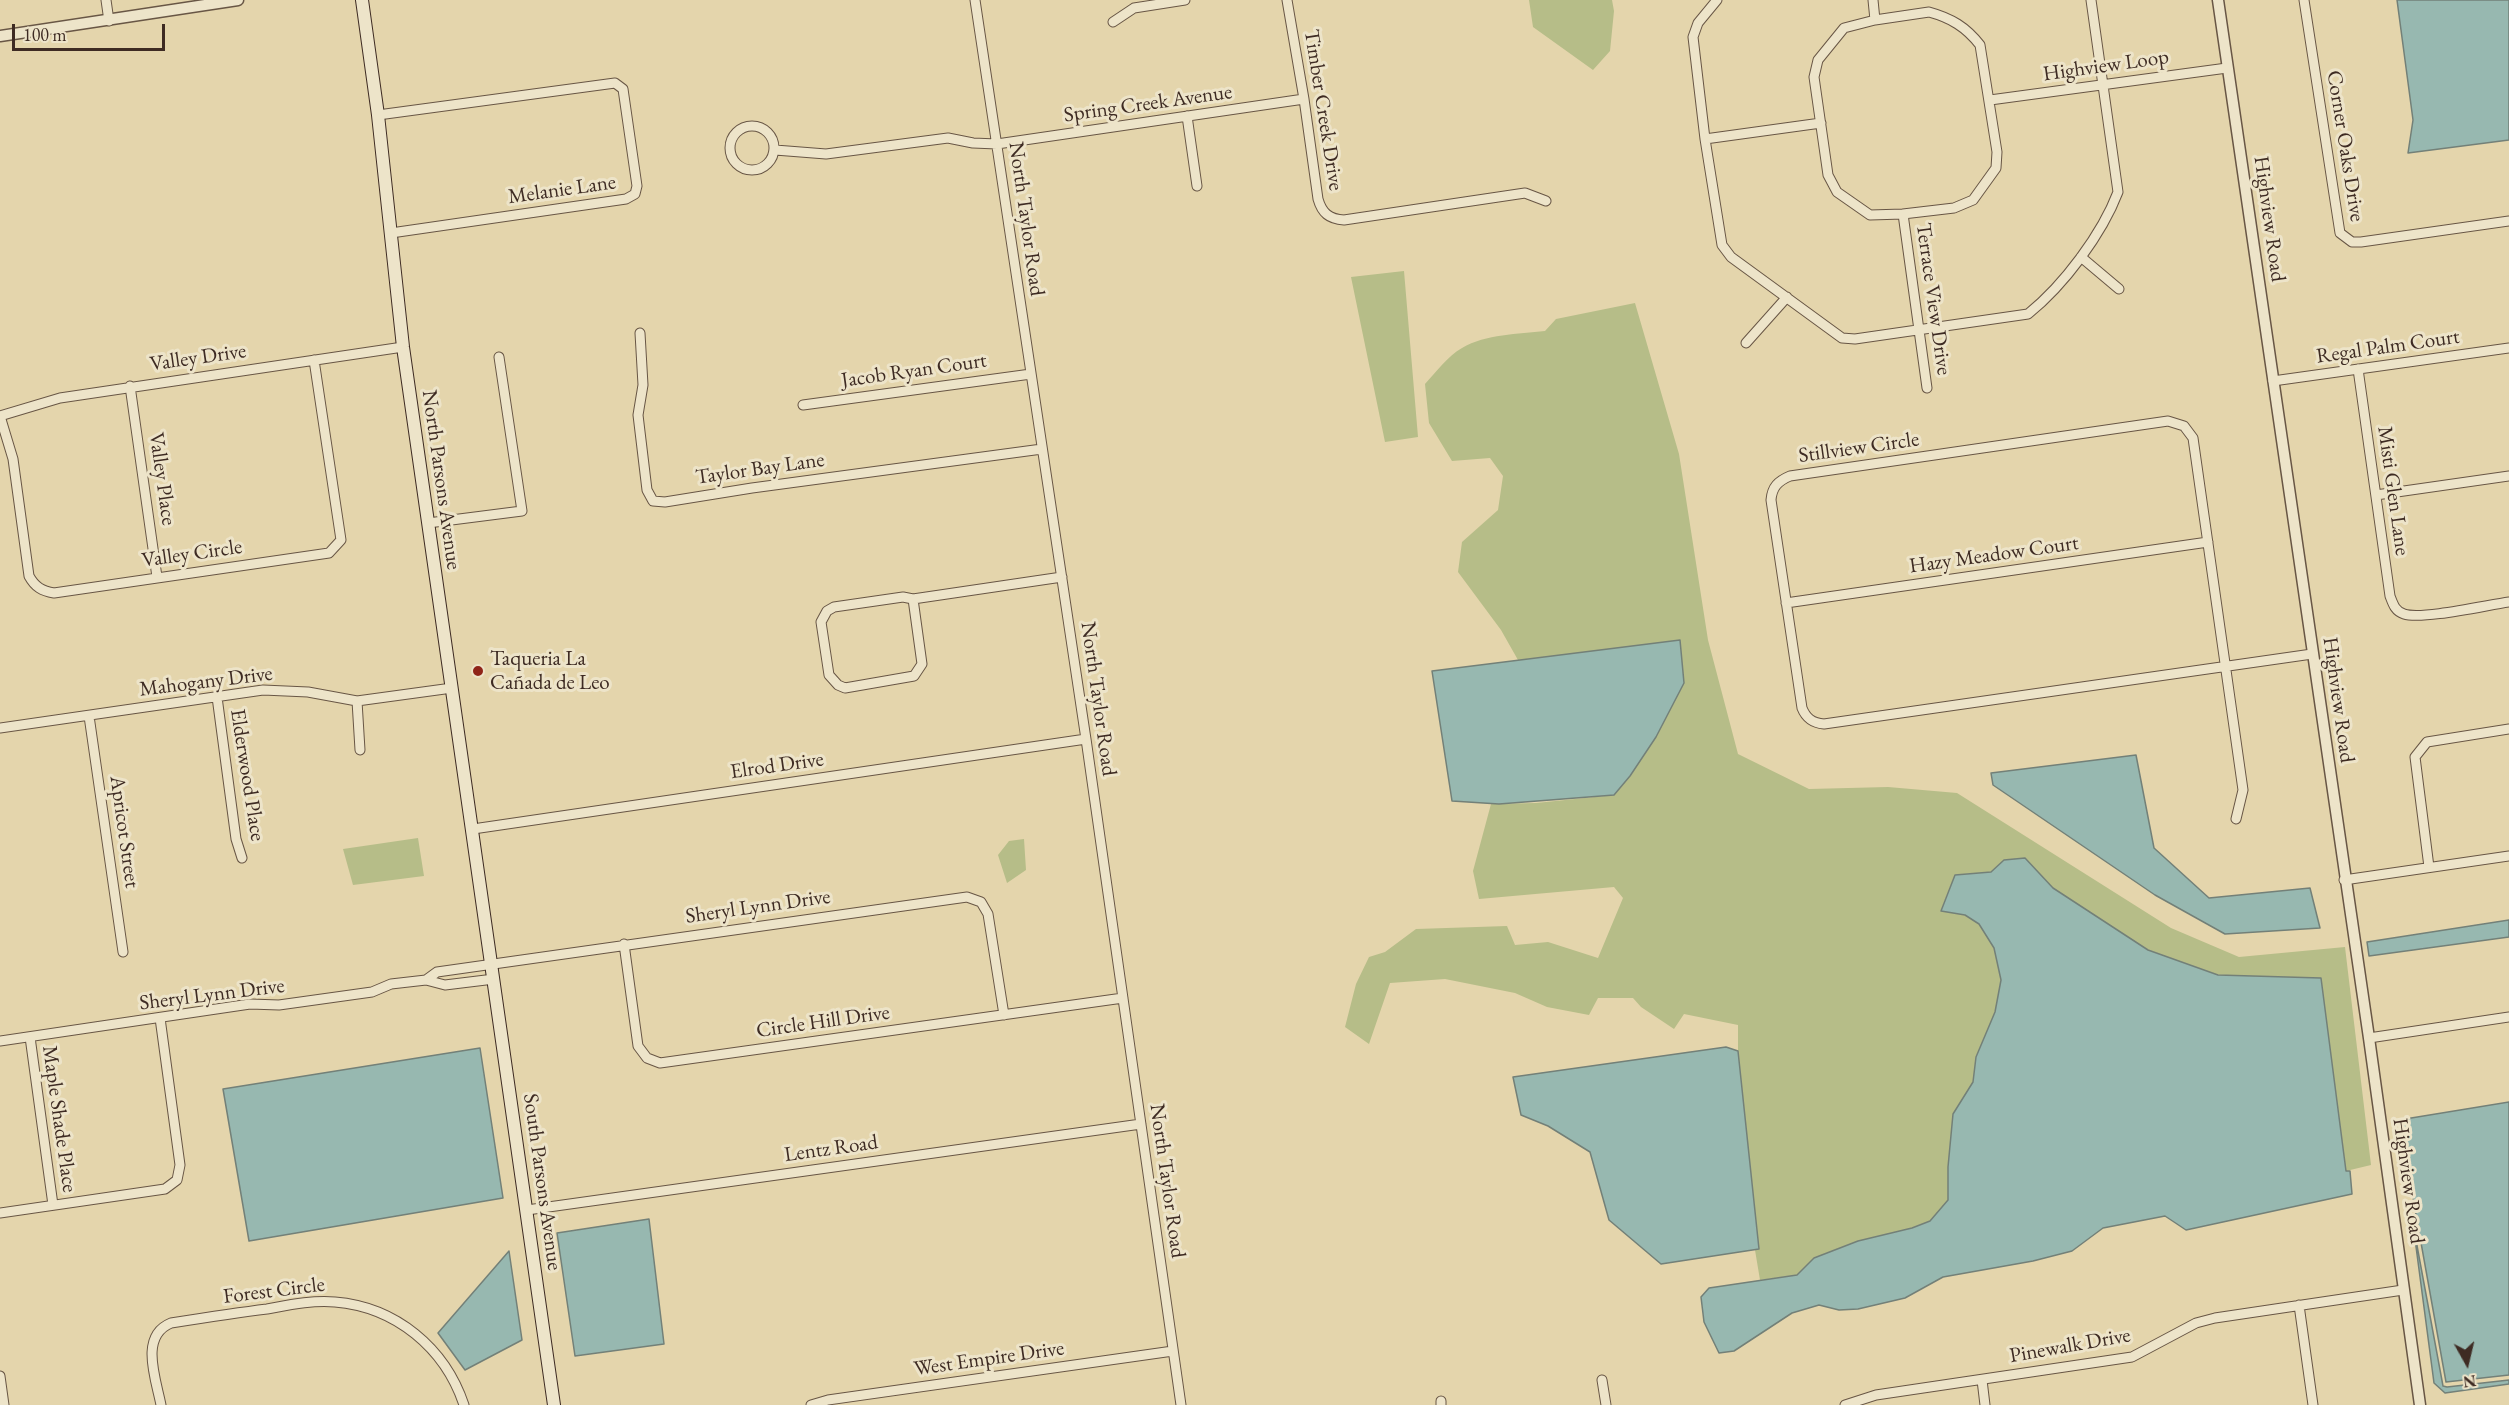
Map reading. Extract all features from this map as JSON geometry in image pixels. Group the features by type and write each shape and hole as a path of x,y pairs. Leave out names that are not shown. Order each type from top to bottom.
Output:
{"main road":[{"name":"North Parsons Avenue","path":"362,0 378,115 403,347 492,964"},
{"name":"South Parsons Avenue","path":"492,964 554,1405"}],"street":[{"path":"106,0 109,21"},
{"path":"0,36 238,0"},
{"name":"North Taylor Road","path":"975,0 1086,739 1181,1405"},
{"path":"1113,22 1134,8 1185,0"},
{"name":"Timber Creek Drive","path":"1287,0 1318,199 1327,215 1344,220 1525,194 1546,201"},
{"path":"1717,0 1698,23 1693,38 1705,139 1722,245 1731,257 1842,338 1854,339 2028,314 2040,304 2081,257 2112,207 2118,192 2105,85 2091,0"},
{"path":"1872,0 1875,20"},
{"name":"Highview Road","path":"2218,0 2420,1405"},
{"name":"Corner Oaks Drive","path":"2304,0 2340,233 2352,242 2361,242 2509,221"},
{"path":"1929,12 1950,18 1972,35 1980,45 1997,152 1996,168 1973,200 1954,208 1870,215 1837,192 1828,175 1814,77 1818,60 1844,28 1875,20 1929,12"},
{"name":"Highview Loop","path":"1990,100 2227,68"},
{"name":"Melanie Lane","path":"378,115 615,83 622,89 636,186 634,194 626,199 391,233"},
{"name":"Spring Creek Avenue","path":"775,150 826,154 948,138 972,143 997,144 1304,99"},
{"path":"1187,116 1197,186"},
{"path":"1705,139 1821,123"},
{"path":"754,125 772,136 775,150 768,164 754,170 740,166 734,161 730,147 731,140 740,129 754,125"},
{"name":"Terrace View Drive","path":"1903,214 1927,388"},
{"path":"2081,257 2119,289"},
{"path":"1746,343 1787,297"},
{"name":"Taylor Bay Lane","path":"640,333 643,385 638,415 647,490 653,501 665,502 1042,449"},
{"name":"Valley Drive","path":"0,416 60,398 130,386 403,347"},
{"name":"Regal Palm Court","path":"2272,381 2509,348"},
{"path":"428,523 522,511 499,357"},
{"name":"Valley Circle","path":"0,416 13,459 29,576 33,583 45,591 54,593 329,553 341,540 314,360"},
{"name":"Misti Glen Lane","path":"2358,369 2393,606 2402,613 2421,615 2509,602"},
{"name":"Jacob Ryan Court","path":"803,405 1031,374"},
{"name":"Valley Place","path":"130,386 158,577"},
{"name":"Stillview Circle","path":"2225,666 2193,438 2184,426 2178,423 2168,422 1790,476 1776,485 1771,500 1802,708 1805,715 1816,723 1824,724 2312,654"},
{"path":"2376,495 2509,476"},
{"name":"Hazy Meadow Court","path":"1786,603 2208,542"},
{"path":"914,599 922,664 914,676 846,688 834,681 829,675 821,622 827,611 834,607 903,597 914,599 1062,577"},
{"path":"2225,666 2243,790 2236,819"},
{"name":"Mahogany Drive","path":"0,728 263,690 287,690 357,701 452,688"},
{"name":"Elderwood Place","path":"217,697 236,839 242,858"},
{"path":"357,701 360,750"},
{"name":"Apricot Street","path":"88,716 123,952"},
{"path":"2429,867 2415,767 2415,757 2420,748 2427,742 2440,739 2509,729"},
{"name":"Elrod Drive","path":"472,829 1086,739"},
{"path":"2344,880 2509,856"},
{"name":"Sheryl Lynn Drive","path":"426,980 437,972 968,897 981,902 988,914 1004,1015"},
{"name":"Circle Hill Drive","path":"624,944 638,1046 642,1053 653,1062 660,1063 1123,998"},
{"name":"Sheryl Lynn Drive","path":"0,1041 250,1004 291,1004 372,992 391,984 426,980 445,985 494,979"},
{"path":"2369,1038 2509,1017"},
{"path":"0,1213 165,1189 177,1180 180,1165 160,1018"},
{"name":"Maple Shade Place","path":"30,1037 52,1205"},
{"name":"Lentz Road","path":"527,1210 1141,1124"},
{"name":"Pinewalk Drive","path":"1845,1405 1876,1395 2132,1357 2196,1323 2215,1318 2403,1290"},
{"name":"Forest Circle","path":"161,1405 151,1349 156,1332 162,1327 171,1323 325,1302 360,1305 402,1324 420,1337 448,1370 464,1405"},
{"path":"2300,1305 2313,1405"},
{"name":"West Empire Drive","path":"811,1405 828,1400 1173,1351"},
{"path":"0,1376 4,1405"},
{"path":"1602,1380 1606,1405"},
{"path":"1982,1380 1985,1405"}],"green space":[{"path":"1529,0 1612,0 1614,11 1610,51 1593,70 1533,27"},
{"path":"1404,271 1418,437 1385,442 1351,277"},
{"path":"1635,303 1679,454 1708,640 1738,754 1809,789 1888,787 1957,793 2171,928 2239,957 2345,947 2371,1165 2346,1171 2321,978 2218,975 2148,950 2053,888 2025,858 2004,860 1991,872 1955,875 1941,910 1965,915 1979,924 1994,948 2001,980 1995,1012 1976,1057 1973,1082 1953,1114 1948,1167 1948,1200 1930,1221 1912,1228 1858,1241 1814,1258 1797,1275 1760,1280 1755,1250 1759,1249 1738,1051 1738,1025 1684,1014 1674,1029 1641,1007 1633,998 1598,998 1589,1015 1547,1007 1515,993 1445,979 1390,983 1369,1044 1345,1027 1356,984 1369,957 1385,952 1416,929 1507,926 1515,945 1548,942 1598,958 1623,898 1614,887 1479,899 1473,871 1491,804 1536,803 1614,795 1630,776 1656,737 1684,683 1680,641 1518,660 1501,630 1458,572 1462,542 1498,510 1503,476 1490,458 1452,461 1429,423 1425,384 1452,355 1471,343 1502,335 1545,331 1556,319"},
{"path":"418,838 424,876 353,885 343,849"},
{"path":"1024,839 1026,870 1007,883 998,855 1009,841"}],"water":[{"path":"2397,0 2509,0 2509,140 2408,153 2413,120"},
{"path":"1680,640 1684,683 1656,737 1630,776 1614,795 1499,804 1452,801 1432,671"},
{"path":"2136,755 2154,848 2209,898 2310,888 2320,928 2225,934 2155,895 1993,785 1991,773"},
{"path":"2025,858 2053,888 2148,950 2218,975 2321,978 2346,1171 2350,1171 2352,1194 2186,1230 2165,1216 2103,1228 2072,1251 2033,1261 1943,1277 1905,1298 1858,1309 1839,1310 1819,1305 1792,1313 1734,1351 1719,1353 1704,1322 1701,1297 1709,1288 1797,1275 1814,1258 1858,1241 1912,1228 1930,1221 1948,1200 1948,1167 1953,1114 1973,1082 1976,1057 1995,1012 2001,980 1994,948 1979,924 1965,915 1941,911 1955,875 1991,872 2004,860"},
{"path":"2509,920 2509,937 2369,956 2367,942"},
{"path":"1726,1047 1738,1051 1759,1249 1661,1264 1609,1220 1590,1152 1548,1126 1521,1115 1513,1077"},
{"path":"480,1048 503,1198 249,1241 223,1089"},
{"path":"2509,1102 2509,1375 2446,1382 2399,1120"},
{"path":"649,1219 664,1344 575,1356 557,1233"},
{"path":"2413,1224 2443,1386 2509,1380 2509,1384 2445,1393 2434,1383"},
{"path":"509,1251 522,1340 465,1370 438,1333"}],"place":[{"name":"Taqueria La Cañada de Leo","path":"478,671"}]}
